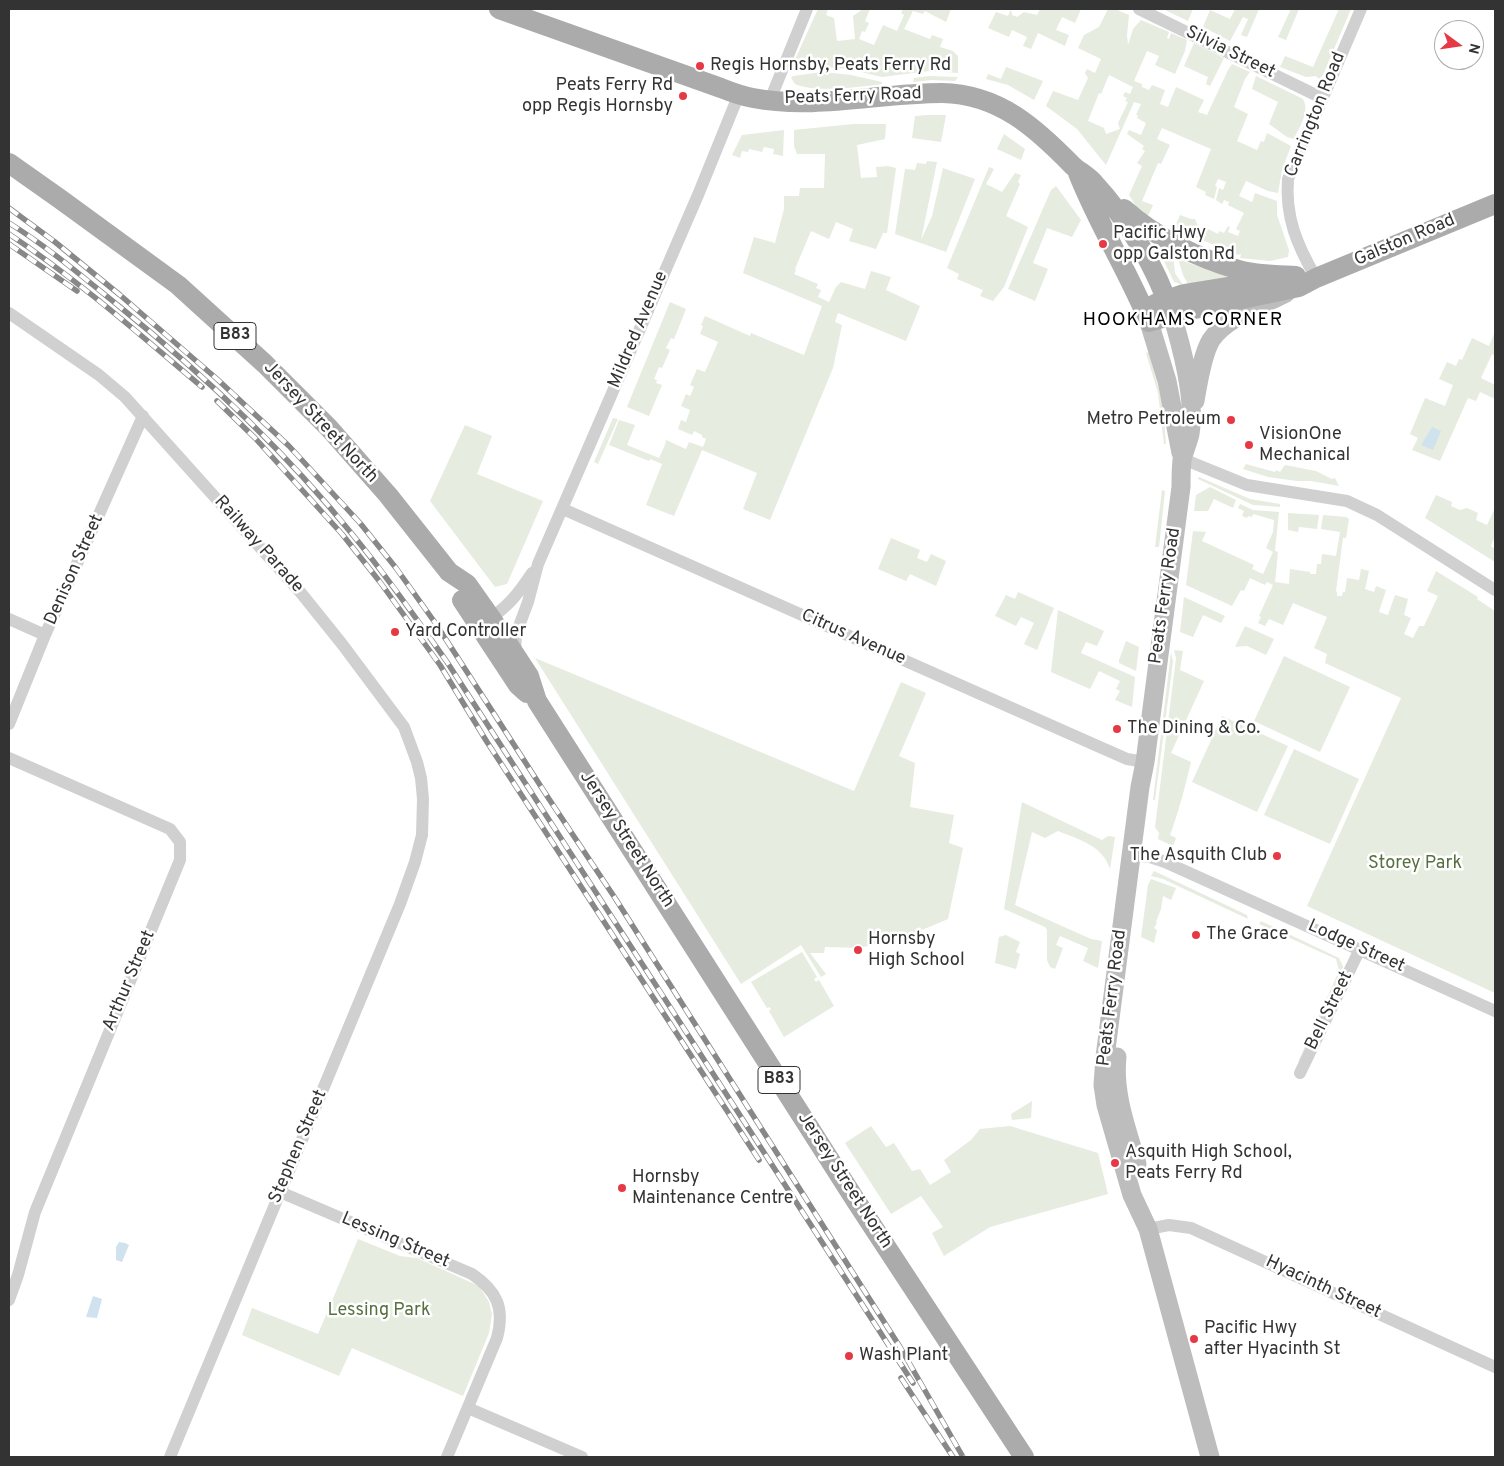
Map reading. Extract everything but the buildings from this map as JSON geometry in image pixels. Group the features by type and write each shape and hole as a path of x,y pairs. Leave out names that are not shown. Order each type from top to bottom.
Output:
{"main road":[{"name":"Peats Ferry Road","path":"499,9 739,94 770,100 807,102 944,93 970,97 999,106 1026,122 1085,175 1111,203 1141,248 1159,280 1183,353 1186,372 1190,409 1190,433 1182,459"},
{"name":"Jersey Street North","path":"9,163 162,272 265,364 329,428 368,473 449,572 455,591 514,653 529,676 537,701 861,1209 1024,1457"},
{"name":"Peats Ferry Road","path":"1085,175 1090,203 1128,274 1146,315 1167,381 1182,459 1181,487 1145,762 1152,788 1137,856 1116,1076 1118,1096 1146,1197 1148,1229 1210,1457"},
{"path":"1085,175 1141,224 1181,247 1239,270 1304,280"},
{"name":"Galston Road","path":"1146,315 1169,308 1184,294 1304,280 1495,204"},
{"path":"1190,433 1197,389 1205,357 1210,342 1217,332 1230,322 1304,280"},
{"name":"Jersey Street North","path":"486,622 518,685 537,701"}],"street":[{"path":"770,100 807,9"},
{"name":"Silvia Street","path":"1139,9 1322,98"},
{"name":"Carrington Road","path":"1304,280 1307,262 1290,222 1286,196 1288,179 1361,9"},
{"name":"Mildred Avenue","path":"486,622 517,596 538,564 739,94"},
{"name":"Railway Parade","path":"9,312 98,375 125,397 301,593 342,644 404,727 421,778 423,799 422,835"},
{"name":"Denison Street","path":"9,724 45,635 143,416"},
{"path":"1182,459 1247,485 1347,501 1377,515 1495,590"},
{"name":"Citrus Avenue","path":"563,509 1127,759 1145,762"},
{"name":"Mildred Avenue","path":"514,653 517,629 528,602 538,564"},
{"path":"9,619 45,635"},
{"name":"Arthur Street","path":"9,758 170,828 180,842 180,860 35,1212 18,1275 9,1300"},
{"name":"Stephen Street","path":"170,1457 400,904 415,862 422,835"},
{"name":"Lodge Street","path":"1137,856 1166,862 1495,1011"},
{"name":"Bell Street","path":"1300,1073 1360,949"},
{"name":"Lessing Street","path":"280,1192 472,1274 485,1283 494,1293 499,1305 501,1323 497,1338 468,1408"},
{"name":"Hyacinth Street","path":"1148,1229 1169,1225 1191,1228 1495,1367"},
{"path":"447,1457 468,1408 582,1457"}],"green space":[{"path":"818,9 828,9 826,15 834,18 837,41 855,39 853,16 863,9 870,9 865,21 869,23 865,32 862,31 859,39 874,45 883,25 897,31 904,15 901,13 903,9 951,9 946,22 925,11 923,14 913,11 904,29 930,39 932,35 943,39 940,47 953,51 958,56 958,73 929,71 882,77 848,69 824,67 794,69 792,66"},
{"path":"1011,9 1012,15 1017,17 1024,12 1037,15 1040,9 1081,9 1075,23 1062,17 1056,30 1069,35 1065,46 1038,33 1031,49 1023,46 1027,37 1012,30 1009,37 988,28 996,12 1008,16"},
{"path":"1108,9 1115,9 1129,15 1128,45 1133,29 1141,20 1169,32 1167,38 1169,39 1171,33 1187,40 1185,51 1175,74 1155,65 1159,56 1147,51 1134,81 1142,84 1142,87 1149,90 1152,85 1165,90 1160,104 1168,107 1176,87 1204,100 1198,112 1207,115 1232,64 1250,72 1245,79 1234,107 1248,114 1237,141 1257,150 1261,141 1264,142 1267,133 1291,146 1282,170 1278,193 1268,191 1246,181 1239,196 1252,202 1255,193 1277,201 1277,215 1289,250 1288,257 1270,261 1240,258 1241,254 1238,255 1202,240 1208,229 1218,234 1219,231 1224,233 1228,226 1230,227 1228,232 1238,236 1240,231 1236,229 1244,213 1228,205 1229,202 1224,200 1222,204 1216,200 1219,188 1223,190 1226,182 1218,179 1215,186 1217,187 1214,199 1205,195 1206,192 1196,187 1211,149 1162,128 1157,139 1170,145 1161,164 1158,163 1142,201 1153,205 1148,216 1137,208 1129,195 1142,166 1137,163 1145,151 1142,149 1144,146 1127,134 1129,130 1141,135 1146,123 1137,118 1138,115 1136,115 1141,104 1134,102 1106,165 1077,129 1046,106 1053,91 1078,100 1088,78 1085,73 1087,69 1095,73 1101,59 1078,48 1084,35 1099,27","holes":["1109,75 1133,87 1130,94 1125,92 1123,96 1127,98 1125,101 1128,102 1118,123 1120,129 1106,134 1104,128 1088,121 1099,93 1101,94"]},
{"path":"1165,9 1193,9 1188,21"},
{"path":"1235,9 1259,9 1247,37 1241,35 1248,19 1243,17 1230,41 1203,27 1210,10 1230,19"},
{"path":"1291,9 1299,9 1286,40 1278,37"},
{"path":"1339,9 1351,9 1323,75 1319,79 1316,76 1306,77 1280,67 1285,56 1313,67"},
{"path":"1194,43 1224,58 1210,86 1206,84 1208,77 1184,66"},
{"path":"1006,67 1043,81 1034,100 1008,85 986,79 988,74 1001,79"},
{"path":"822,72 851,75 882,82 882,84 825,89 803,87 795,84 791,78 793,76"},
{"path":"929,76 958,77 955,81 932,80 913,82 914,78"},
{"path":"1256,76 1303,99 1305,114 1294,139 1287,137 1269,124 1278,102 1252,89"},
{"path":"946,115 941,142 912,138 915,116"},
{"path":"853,124 886,124 885,139 857,145 861,178 877,177 876,167 888,166 896,168 887,233 883,233 876,249 849,241 853,229 836,222 829,239 811,231 794,274 818,284 816,288 821,290 818,297 829,302 836,287 841,282 865,289 871,271 891,277 886,290 920,306 906,341 838,313 835,322 842,325 833,368 770,520 743,509 757,473 702,450 674,516 646,505 662,464 650,459 649,461 609,445 619,420 635,425 627,445 659,458 666,440 686,449 689,442 703,447 706,439 702,435 694,431 692,435 678,429 681,420 686,422 690,410 681,406 686,394 690,396 694,387 690,385 697,369 705,372 718,342 700,334 705,316 750,336 751,333 804,355 822,306 743,273 754,237 775,243 784,209 784,196 799,196 800,188 824,188 825,154 797,154 794,146 794,130"},
{"path":"784,130 783,156 773,154 774,149 764,147 762,152 749,149 748,152 742,151 740,158 732,155 742,135"},
{"path":"1004,134 1025,149 1021,160 997,149"},
{"path":"927,161 937,162 921,240 932,216 943,168 975,179 946,252 895,234 905,169 915,170 917,163 926,164"},
{"path":"989,167 994,169 986,184 1002,192 1015,173 1021,175 1018,182 1020,184 1006,216 1028,227 1004,287 993,301 980,296 983,290 957,279 959,274 947,268"},
{"path":"1056,186 1081,220 1072,237 1047,228 1033,263 1048,269 1035,301 1008,289 1051,190"},
{"path":"1180,215 1195,219 1201,233 1199,239 1174,229"},
{"path":"1159,251 1173,256 1175,273 1183,285 1174,282"},
{"path":"1178,259 1233,279 1189,286"},
{"path":"670,302 686,309 674,339 671,338 666,348 670,350 662,368 659,367 654,379 657,380 656,383 662,385 649,416 627,407"},
{"path":"1494,334 1495,356 1492,354 1481,378 1495,385 1495,399 1480,392 1476,401 1468,398 1440,461 1412,450 1418,438 1410,434 1425,398 1445,406 1453,385 1439,379 1447,362 1456,366 1459,359 1462,360 1472,338 1489,346"},
{"path":"1149,352 1163,406 1166,444 1164,444 1158,393 1146,353"},
{"path":"613,418 618,419 598,464 594,462"},
{"path":"465,425 492,436 477,474 543,501 507,584 495,587 430,501"},
{"path":"1246,464 1275,472 1276,470 1280,472 1285,465 1316,471 1332,479 1335,478 1339,486 1268,477 1243,469"},
{"path":"1199,477 1250,499 1280,504 1280,507 1253,505 1198,479"},
{"path":"1210,487 1236,500 1233,508 1214,499 1208,511 1194,511 1196,495"},
{"path":"1162,490 1165,491 1159,547 1155,547"},
{"path":"1436,495 1452,502 1451,506 1460,510 1467,508 1478,513 1476,520 1487,525 1495,508 1495,536 1491,546 1495,549 1495,562 1425,518"},
{"name":"Storey Park","path":"1240,504 1253,510 1279,512 1275,551 1278,552 1275,582 1289,584 1290,569 1316,574 1317,564 1321,564 1322,554 1336,556 1340,532 1321,529 1323,515 1346,517 1349,519 1346,538 1343,538 1336,591 1337,596 1342,596 1343,592 1345,592 1347,578 1359,580 1361,569 1369,571 1365,589 1374,592 1376,586 1386,590 1379,612 1388,615 1395,595 1408,599 1404,615 1411,618 1404,634 1413,638 1419,626 1424,626 1438,596 1427,591 1436,571 1478,597 1477,599 1495,611 1495,993 1307,906 1401,698 1325,663 1327,654 1314,648 1327,617 1293,603 1283,625 1269,619 1265,626 1258,623 1261,617 1259,616 1273,585 1267,582 1265,585 1250,578 1244,591 1241,590 1232,606 1186,585 1193,531 1206,532 1202,541 1254,565 1252,569 1263,574 1273,552 1266,548 1273,532 1274,520 1253,514 1252,517 1248,516 1247,518 1242,516 1244,511 1238,508"},
{"path":"1288,513 1319,515 1317,529 1299,527 1298,532 1288,530"},
{"path":"891,538 920,550 917,558 927,562 931,554 946,561 936,586 910,574 906,581 878,569"},
{"path":"1018,592 1054,608 1037,650 1024,644 1034,623 1021,617 1016,626 995,616 1006,595 1015,599"},
{"path":"1184,597 1225,616 1221,623 1203,615 1193,637 1180,632"},
{"path":"1058,610 1104,631 1097,646 1086,642 1081,653 1135,677 1132,707 1115,700 1120,691 1116,689 1120,681 1099,671 1090,689 1051,672"},
{"path":"1245,626 1274,639 1266,655 1247,646 1235,647"},
{"path":"1126,641 1139,647 1136,671 1119,663"},
{"path":"1174,650 1183,651 1180,670 1204,681 1171,753 1191,762 1170,835 1176,838 1173,846 1158,839 1159,833 1155,827 1176,658"},
{"path":"1171,652 1173,662 1155,800 1153,800"},
{"path":"1284,656 1350,687 1320,752 1254,721"},
{"path":"535,658 854,791 901,682 926,693 899,756 915,763 910,807 954,815 949,843 963,848 948,919 915,933 860,948 825,947 824,953 810,953 826,974 821,977 801,945 741,984"},
{"path":"1222,716 1288,746 1257,812 1192,782"},
{"path":"1294,749 1359,779 1330,844 1264,815"},
{"path":"1022,802 1102,840 1108,836 1115,837 1110,869 1102,854 1089,844 1058,831 1045,838 1032,832 1015,905 1091,939 1102,941 1098,968 1083,961 1088,948 1060,936 1056,945 1063,948 1055,969 1050,967 1047,960 1047,930 1045,927 1004,909"},
{"path":"1154,871 1247,915 1248,919 1163,879 1151,876"},
{"path":"1151,879 1176,888 1171,900 1163,896 1161,909 1154,928 1157,930 1154,943 1141,937 1148,885"},
{"path":"1261,921 1339,958 1343,966 1343,970 1298,1062 1339,971 1336,959 1259,924"},
{"path":"1006,935 1020,942 1016,952 1020,954 1016,969 995,963 999,937"},
{"path":"802,952 817,977 814,979 816,982 819,980 834,1006 784,1037 769,1011 771,1009 767,1008 751,982"},
{"path":"1032,1101 1031,1118 1012,1120 1011,1114"},
{"path":"871,1126 886,1147 894,1143 912,1171 920,1169 930,1185 951,1172 944,1160 971,1140 980,1129 1010,1126 1098,1153 1108,1194 990,1227 944,1256 932,1233 943,1227 921,1196 891,1214 845,1143"},
{"name":"Lessing Park","path":"358,1239 400,1256 417,1258 479,1286 489,1302 492,1314 489,1333 463,1396 352,1348 339,1376 242,1335 252,1308 318,1334"}],"water":[{"path":"1432,427 1441,431 1433,450 1421,445"},
{"path":"119,1242 129,1245 122,1262 116,1260 116,1247"},
{"path":"93,1296 102,1299 97,1318 86,1317"}],"railway":[{"path":"9,208 55,242 120,295 217,379 289,446 360,523 396,568 436,624 615,898 900,1347 963,1457"},
{"path":"9,223 38,242 151,333 242,414 326,503 377,565 447,662 913,1383"},
{"path":"9,234 84,289 202,387"},
{"path":"9,244 77,291"},
{"path":"217,401 255,438 342,534 380,582 440,665 487,742 759,1160"},
{"path":"901,1378 953,1457"}],"place":[{"name":"Regis Hornsby, Peats Ferry Rd","path":"700,66"},
{"name":"Peats Ferry Rd opp Regis Hornsby","path":"683,96"},
{"name":"Pacific Hwy opp Galston Rd","path":"1103,244"},
{"name":"Metro Petroleum","path":"1231,420"},
{"name":"VisionOne Mechanical","path":"1249,445"},
{"name":"Yard Controller","path":"395,632"},
{"name":"The Dining & Co.","path":"1117,729"},
{"name":"The Asquith Club","path":"1277,856"},
{"name":"The Grace","path":"1196,935"},
{"name":"Hornsby High School","path":"858,950"},
{"name":"Asquith High School, Peats Ferry Rd","path":"1115,1163"},
{"name":"Hornsby Maintenance Centre","path":"622,1188"},
{"name":"Pacific Hwy after Hyacinth St","path":"1194,1339"},
{"name":"Wash Plant","path":"849,1356"}],"district":[{"name":"HOOKHAMS CORNER","path":"1183,321"}]}
